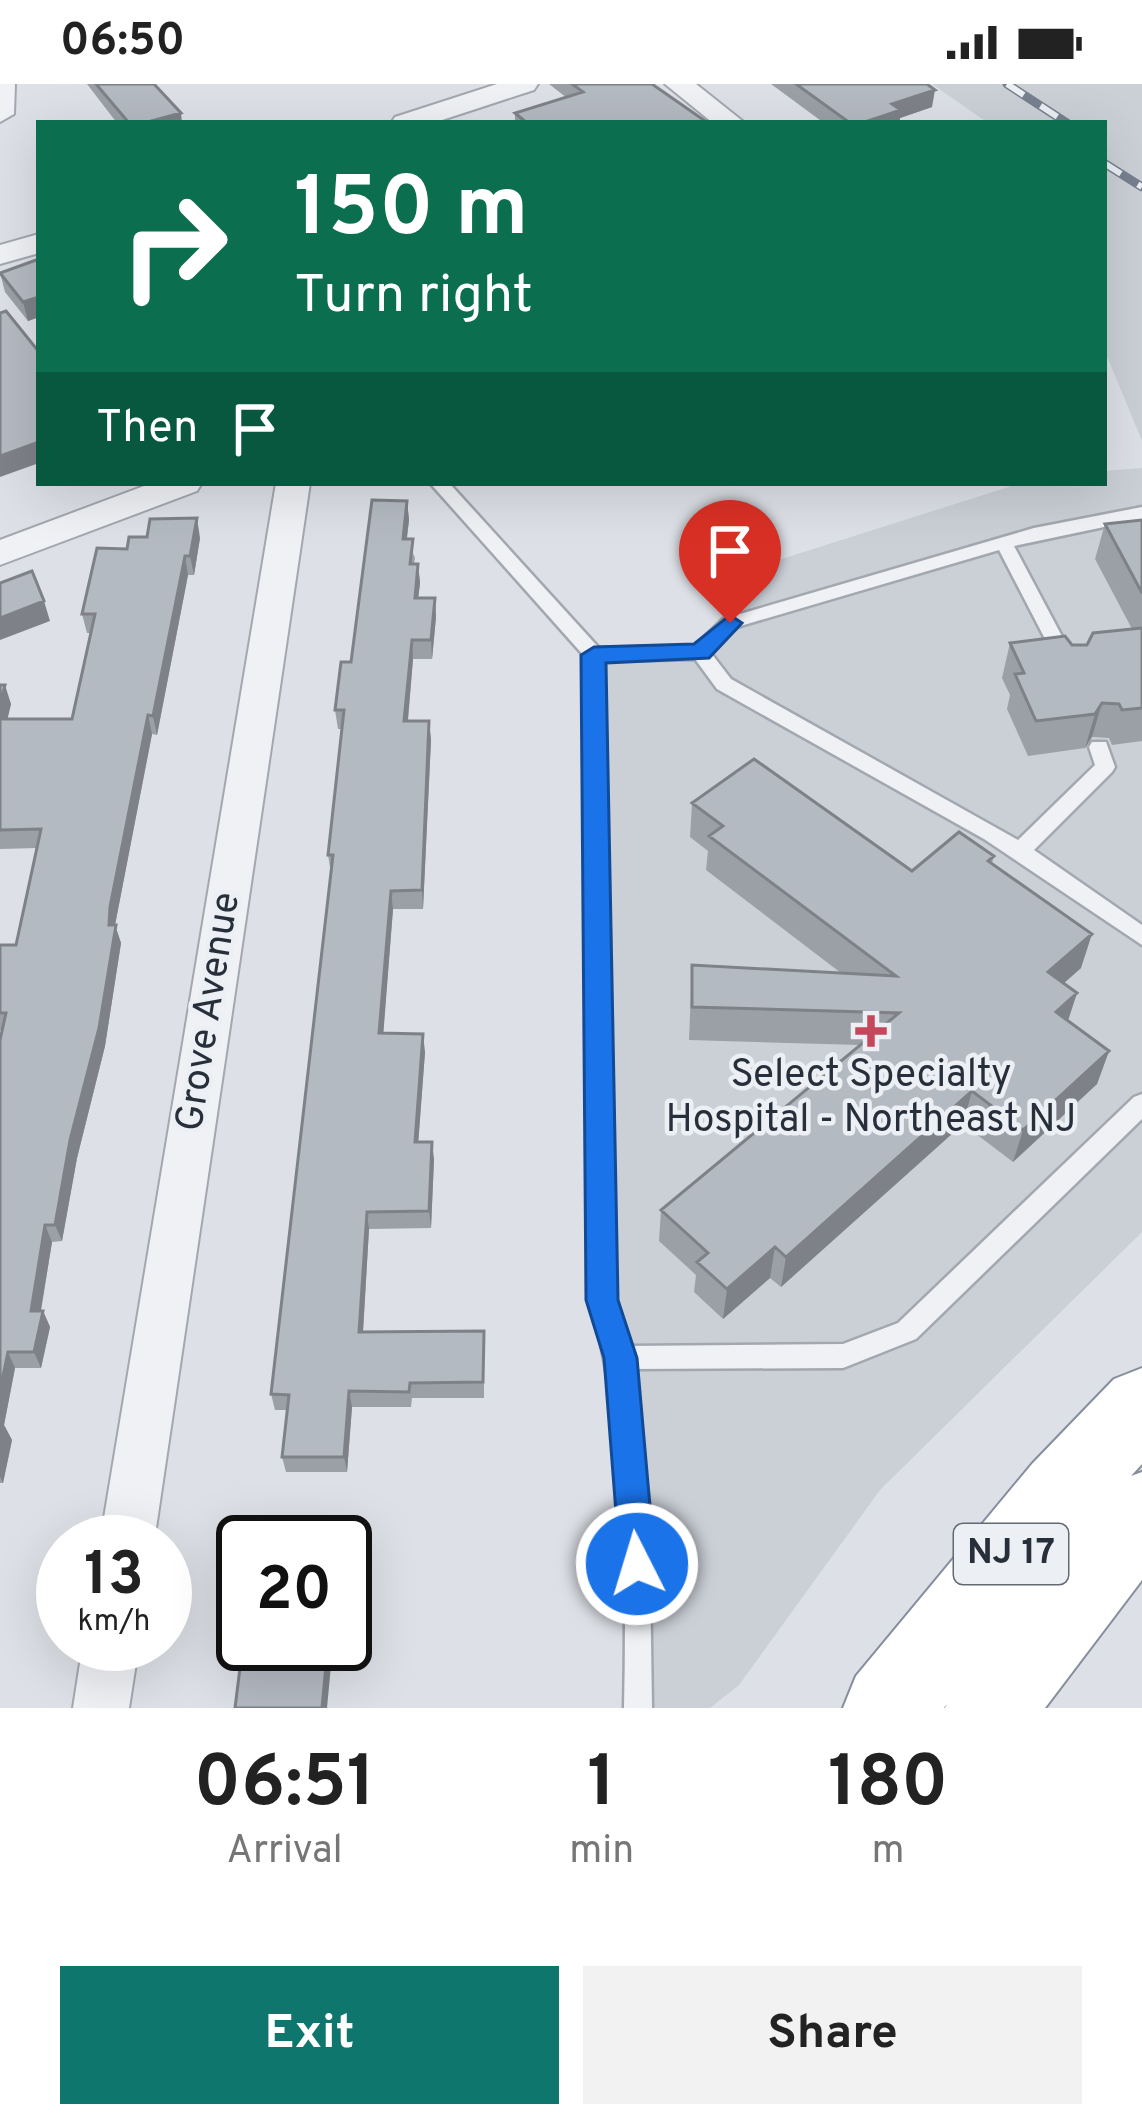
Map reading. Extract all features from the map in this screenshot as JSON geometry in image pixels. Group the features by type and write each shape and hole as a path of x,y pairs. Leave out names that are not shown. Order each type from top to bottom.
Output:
{"highway":[{"name":"NJ 17","path":"888,1708 1061,1492 1142,1406"},
{"name":"NJ 17","path":"990,1708 1142,1512"}],"street":[{"path":"0,113 1,84"},
{"path":"414,120 524,84"},
{"path":"679,84 727,120"},
{"path":"0,255 36,244"},
{"path":"0,553 177,486"},
{"name":"Grove Avenue","path":"131,1515 293,486"},
{"path":"101,1708 107,1671"}],"lane":[{"path":"442,486 594,655 602,1300 621,1358 640,1605 638,1708"},
{"path":"594,655 700,652 730,623 1004,542 1142,513"},
{"path":"1004,542 1070,670"},
{"path":"700,652 724,684 1072,884 1142,937"},
{"path":"1019,852 1105,767 1099,747"},
{"path":"621,1358 843,1356 907,1331 1142,1104"}],"shaded area":[{"path":"932,84 1142,84 1142,441 1107,356 1107,120 984,120"},
{"name":"Select Specialty Hospital - Northeast NJ","path":"1142,468 1142,1232 880,1490 739,1685 710,1708 638,1708 643,1611 603,1300 594,655 700,652 730,623 700,585 1012,486 1107,486 1107,471"}],"building":[{"path":"96,84 154,84 181,113 155,120 126,120"},
{"path":"572,84 652,84 704,120 523,120 515,113 583,92"},
{"path":"796,84 927,84 935,90 892,104 901,110 871,120 846,120"},
{"path":"36,260 36,298 23,302 0,273"},
{"path":"6,311 36,348 36,443 0,456 0,313"},
{"path":"372,500 407,501 403,539 413,539 410,564 418,564 415,598 435,598 431,640 412,640 404,721 429,721 422,890 391,891 379,1033 423,1034 415,1142 432,1142 429,1211 367,1212 359,1332 484,1331 483,1382 410,1383 409,1392 349,1391 344,1457 282,1457 289,1395 271,1394 333,855 328,855 344,710 335,710 341,662 351,662"},
{"path":"197,518 153,716 148,715 110,907 109,925 116,925 99,1028 70,1140 55,1225 45,1225 31,1311 43,1311 34,1352 8,1352 0,1390 0,1040 6,1013 0,1013 0,945 16,945 41,829 0,830 0,719 72,719 95,614 82,614 97,548 127,549 129,537 147,537 150,519"},
{"path":"1142,520 1142,593 1105,524"},
{"path":"32,571 44,601 0,618 0,583"},
{"path":"1142,628 1142,708 1122,710 1119,704 1102,703 1095,714 1036,721 1015,674 1024,673 1010,643 1065,636 1072,645 1087,645 1093,633"},
{"path":"754,759 912,871 959,832 994,856 988,861 1092,934 1048,972 1077,993 1056,1012 1109,1051 1023,1130 972,1091 786,1257 775,1247 727,1289 697,1262 708,1253 661,1210 899,1013 692,1007 692,965 896,976 709,836 723,826 692,803"},
{"path":"240,1671 325,1671 322,1708 235,1708"}],"railway":[{"path":"1007,84 1062,120"},
{"path":"1107,165 1142,187"}],"place":[{"name":"Select Specialty Hospital - Northeast NJ","path":"871,1031"}],"route":[{"path":"637,1564 621,1358 602,1300 594,655 700,652 730,623"}]}
